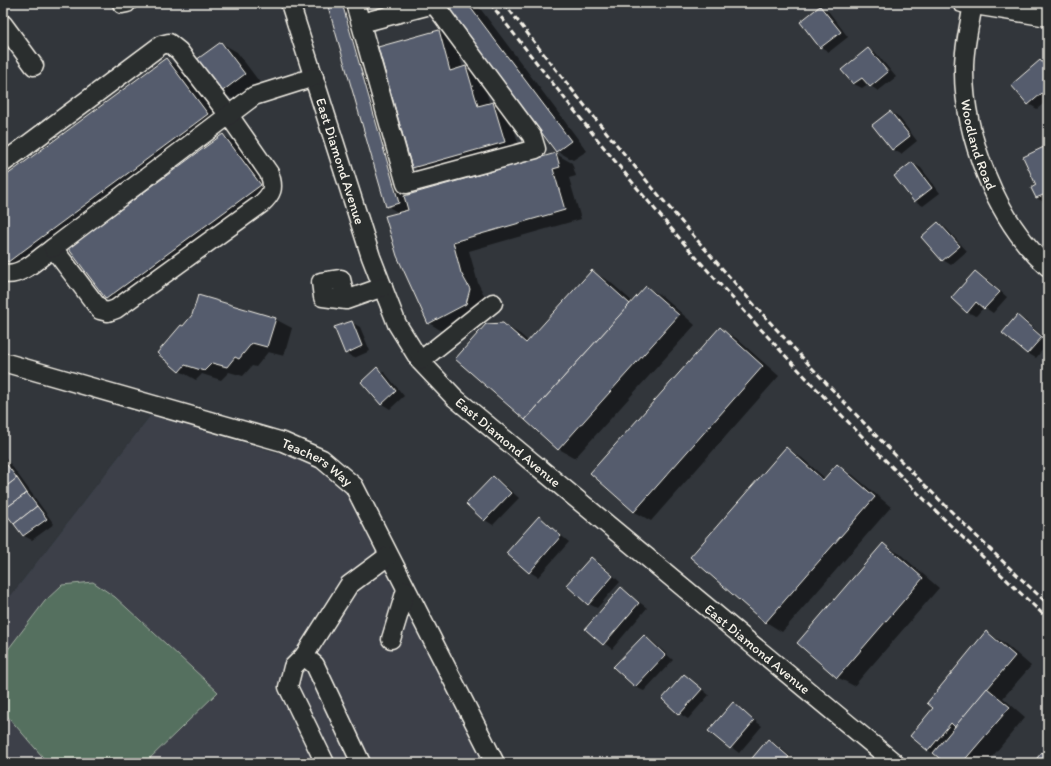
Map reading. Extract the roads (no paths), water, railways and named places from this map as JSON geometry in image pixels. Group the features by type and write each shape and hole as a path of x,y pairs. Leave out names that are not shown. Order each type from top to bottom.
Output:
{"street":[{"name":"East Diamond Avenue","path":"290,3 371,257 397,324 420,361 455,398 895,763"},
{"path":"355,3 406,184 536,148 532,136 434,4 361,23"},
{"path":"969,4 1048,17"},
{"name":"Woodland Road","path":"969,4 964,66 970,128 990,188 1022,239 1048,268"},
{"path":"3,24 34,66"},
{"path":"3,163 161,46 169,43 179,52 228,114 269,173 274,184 270,196 261,204 116,309 108,312 100,310 93,303 53,248"},
{"path":"3,273 11,275 21,271 228,114 254,96 314,77"},
{"path":"346,300 383,287"},
{"path":"420,361 493,303"},
{"name":"Teachers Way","path":"3,362 283,442 322,459 354,486 388,556 495,763"},
{"path":"325,763 288,687 293,667 304,656 348,584 388,556"},
{"path":"391,639 406,590"},
{"path":"304,656 315,665 361,763"}],"railway":[{"path":"490,3 576,113 665,221 726,291 804,376 884,458 1048,619"},
{"path":"504,3 631,162 696,239 764,315 832,390 903,463 1048,604"}]}
